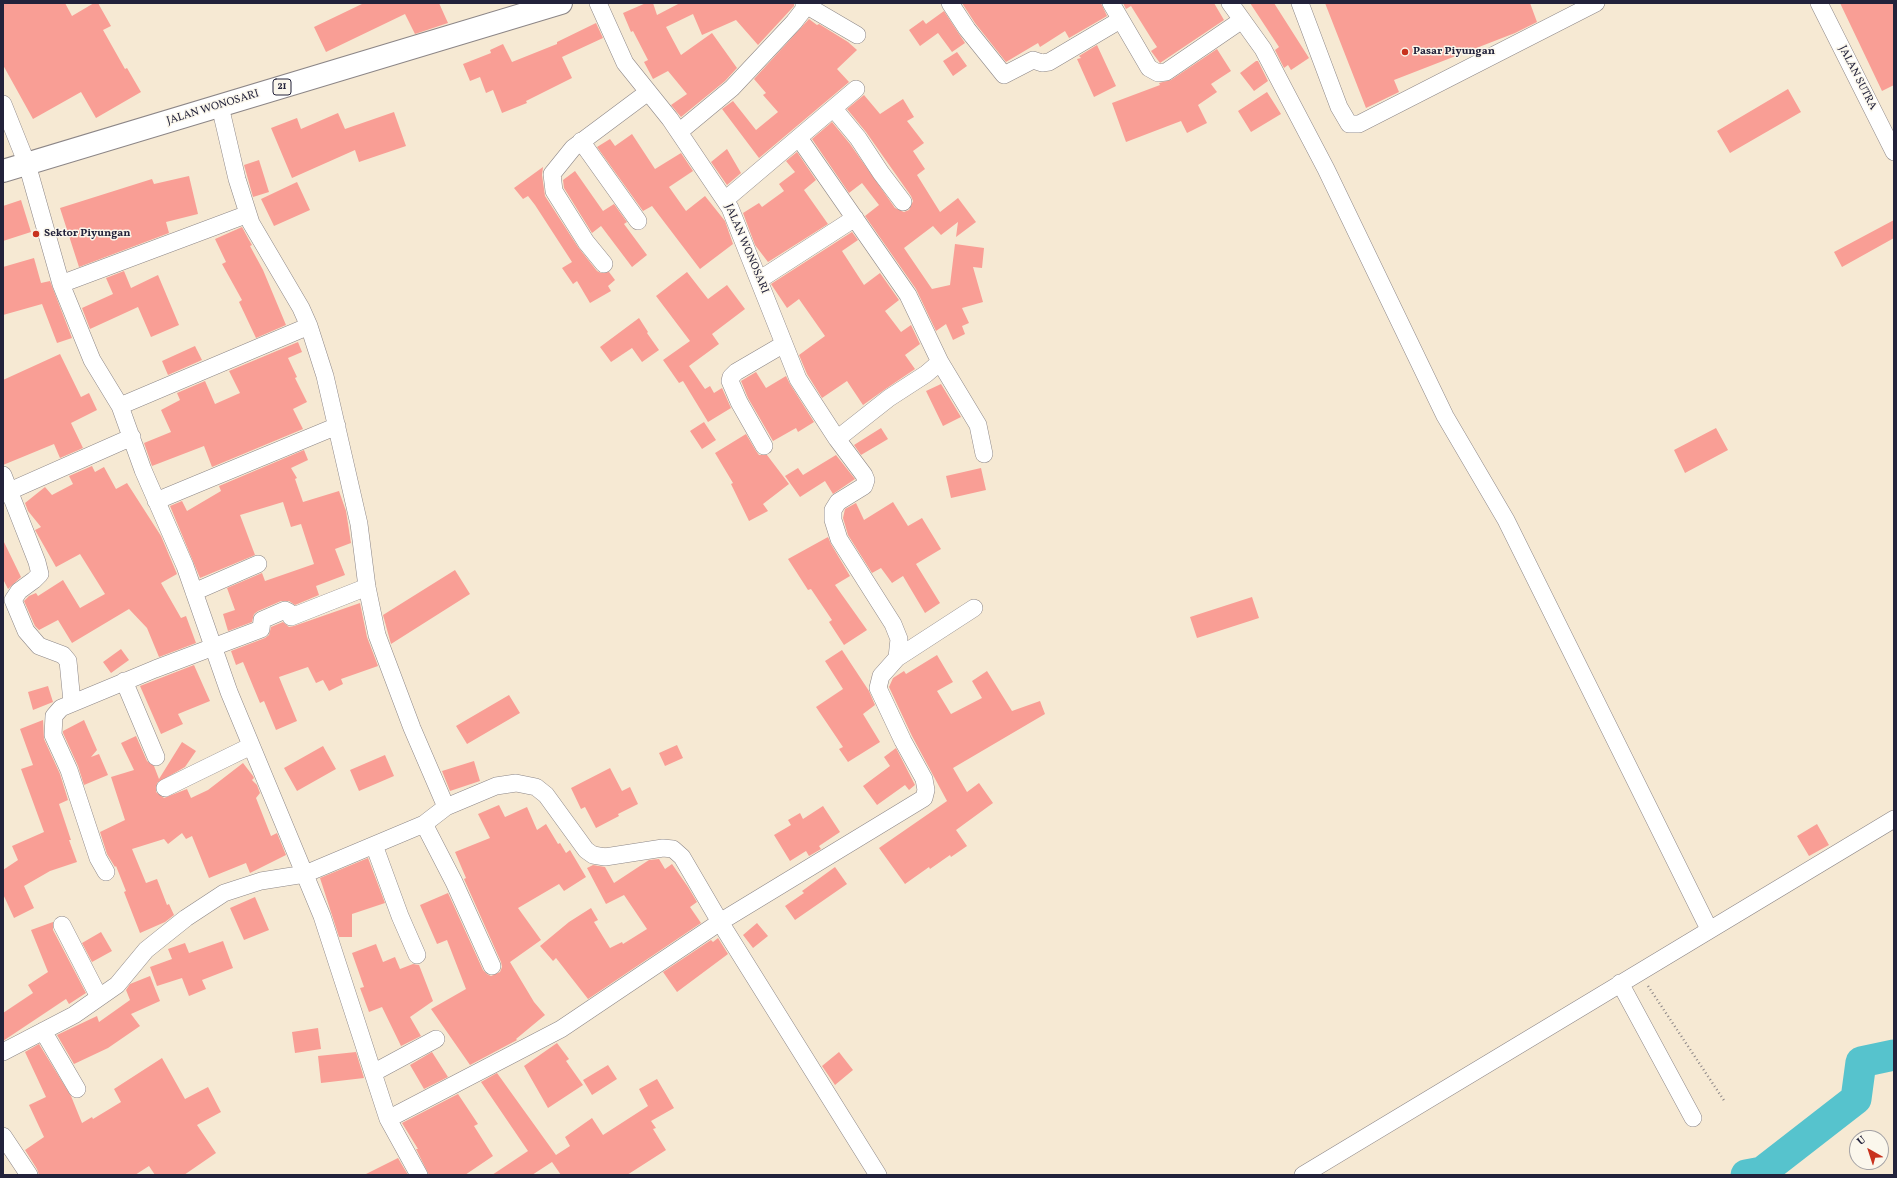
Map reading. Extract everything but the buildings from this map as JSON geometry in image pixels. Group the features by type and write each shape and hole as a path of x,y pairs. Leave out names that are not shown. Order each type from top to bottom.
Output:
{"highway":[{"name":"JALAN WONOSARI","path":"3,171 561,3"}],"street":[{"name":"JALAN WONOSARI","path":"598,3 625,63 679,132 730,208 798,379 837,440 864,475 864,486 838,502 833,510 833,520 839,539 893,624 899,639 897,658"},
{"path":"804,3 857,35"},
{"path":"679,132 732,88 794,22 804,9 804,3"},
{"path":"950,3 967,29 1004,75 1033,60 1042,63 1049,62 1120,20"},
{"path":"1111,3 1149,68 1158,73 1166,72 1242,20"},
{"path":"1230,3 1264,49 1326,169 1445,416 1506,520 1709,929"},
{"path":"1300,3 1339,107 1349,124 1359,124 1596,3"},
{"name":"JALAN SUTRA","path":"1819,3 1894,152"},
{"path":"725,200 856,89"},
{"path":"604,264 586,242 554,191 552,174 572,148 648,92"},
{"path":"3,104 27,164 61,284 92,360 120,406 143,470 185,566 212,647 322,916 388,1119 419,1175"},
{"path":"220,106 237,179 251,223 309,326 325,376 359,524 368,587 377,635 412,728 446,807"},
{"path":"834,109 858,138 902,202"},
{"path":"799,138 908,295 940,362 978,425 984,454"},
{"path":"581,141 638,221"},
{"path":"61,284 248,214"},
{"path":"759,280 855,218"},
{"path":"120,406 309,326"},
{"path":"764,446 739,402 730,381 731,377 736,372 784,344"},
{"path":"837,440 889,398 926,374 940,362"},
{"path":"156,501 337,426"},
{"path":"72,702 68,661 63,655 39,646 26,631 13,600 19,591 40,574 37,562 5,487 132,437"},
{"path":"194,592 258,564"},
{"path":"106,872 98,858 69,770 53,735 54,716 61,708 124,681 261,629 262,620 285,610 289,612 291,617 368,587"},
{"path":"388,1119 561,1029 720,922 924,798 926,790 924,779 878,688 881,676 897,658 974,608"},
{"path":"124,681 156,757"},
{"path":"165,788 252,746"},
{"path":"3,1052 74,1014 116,985 146,950 186,918 224,893 261,881 305,874 424,824 446,807 496,786 516,783 536,787 546,795 586,850 593,855 605,857 663,848 673,849 682,857 720,922 878,1175"},
{"path":"1303,1175 1709,929 1894,819"},
{"path":"424,824 454,882 492,966"},
{"path":"374,845 400,916 417,955"},
{"path":"62,925 99,997"},
{"path":"1620,983 1693,1118"},
{"path":"43,1031 77,1089"},
{"path":"373,1073 436,1039"},
{"path":"3,1136 29,1175"}],"path":[{"path":"1639,972 1725,1102"}],"waterway":[{"path":"1746,1175 1762,1172 1856,1099 1861,1062 1894,1055"}],"place":[{"name":"Pasar Piyungan","path":"1405,52"},
{"name":"Sektor Piyungan","path":"36,234"}]}
